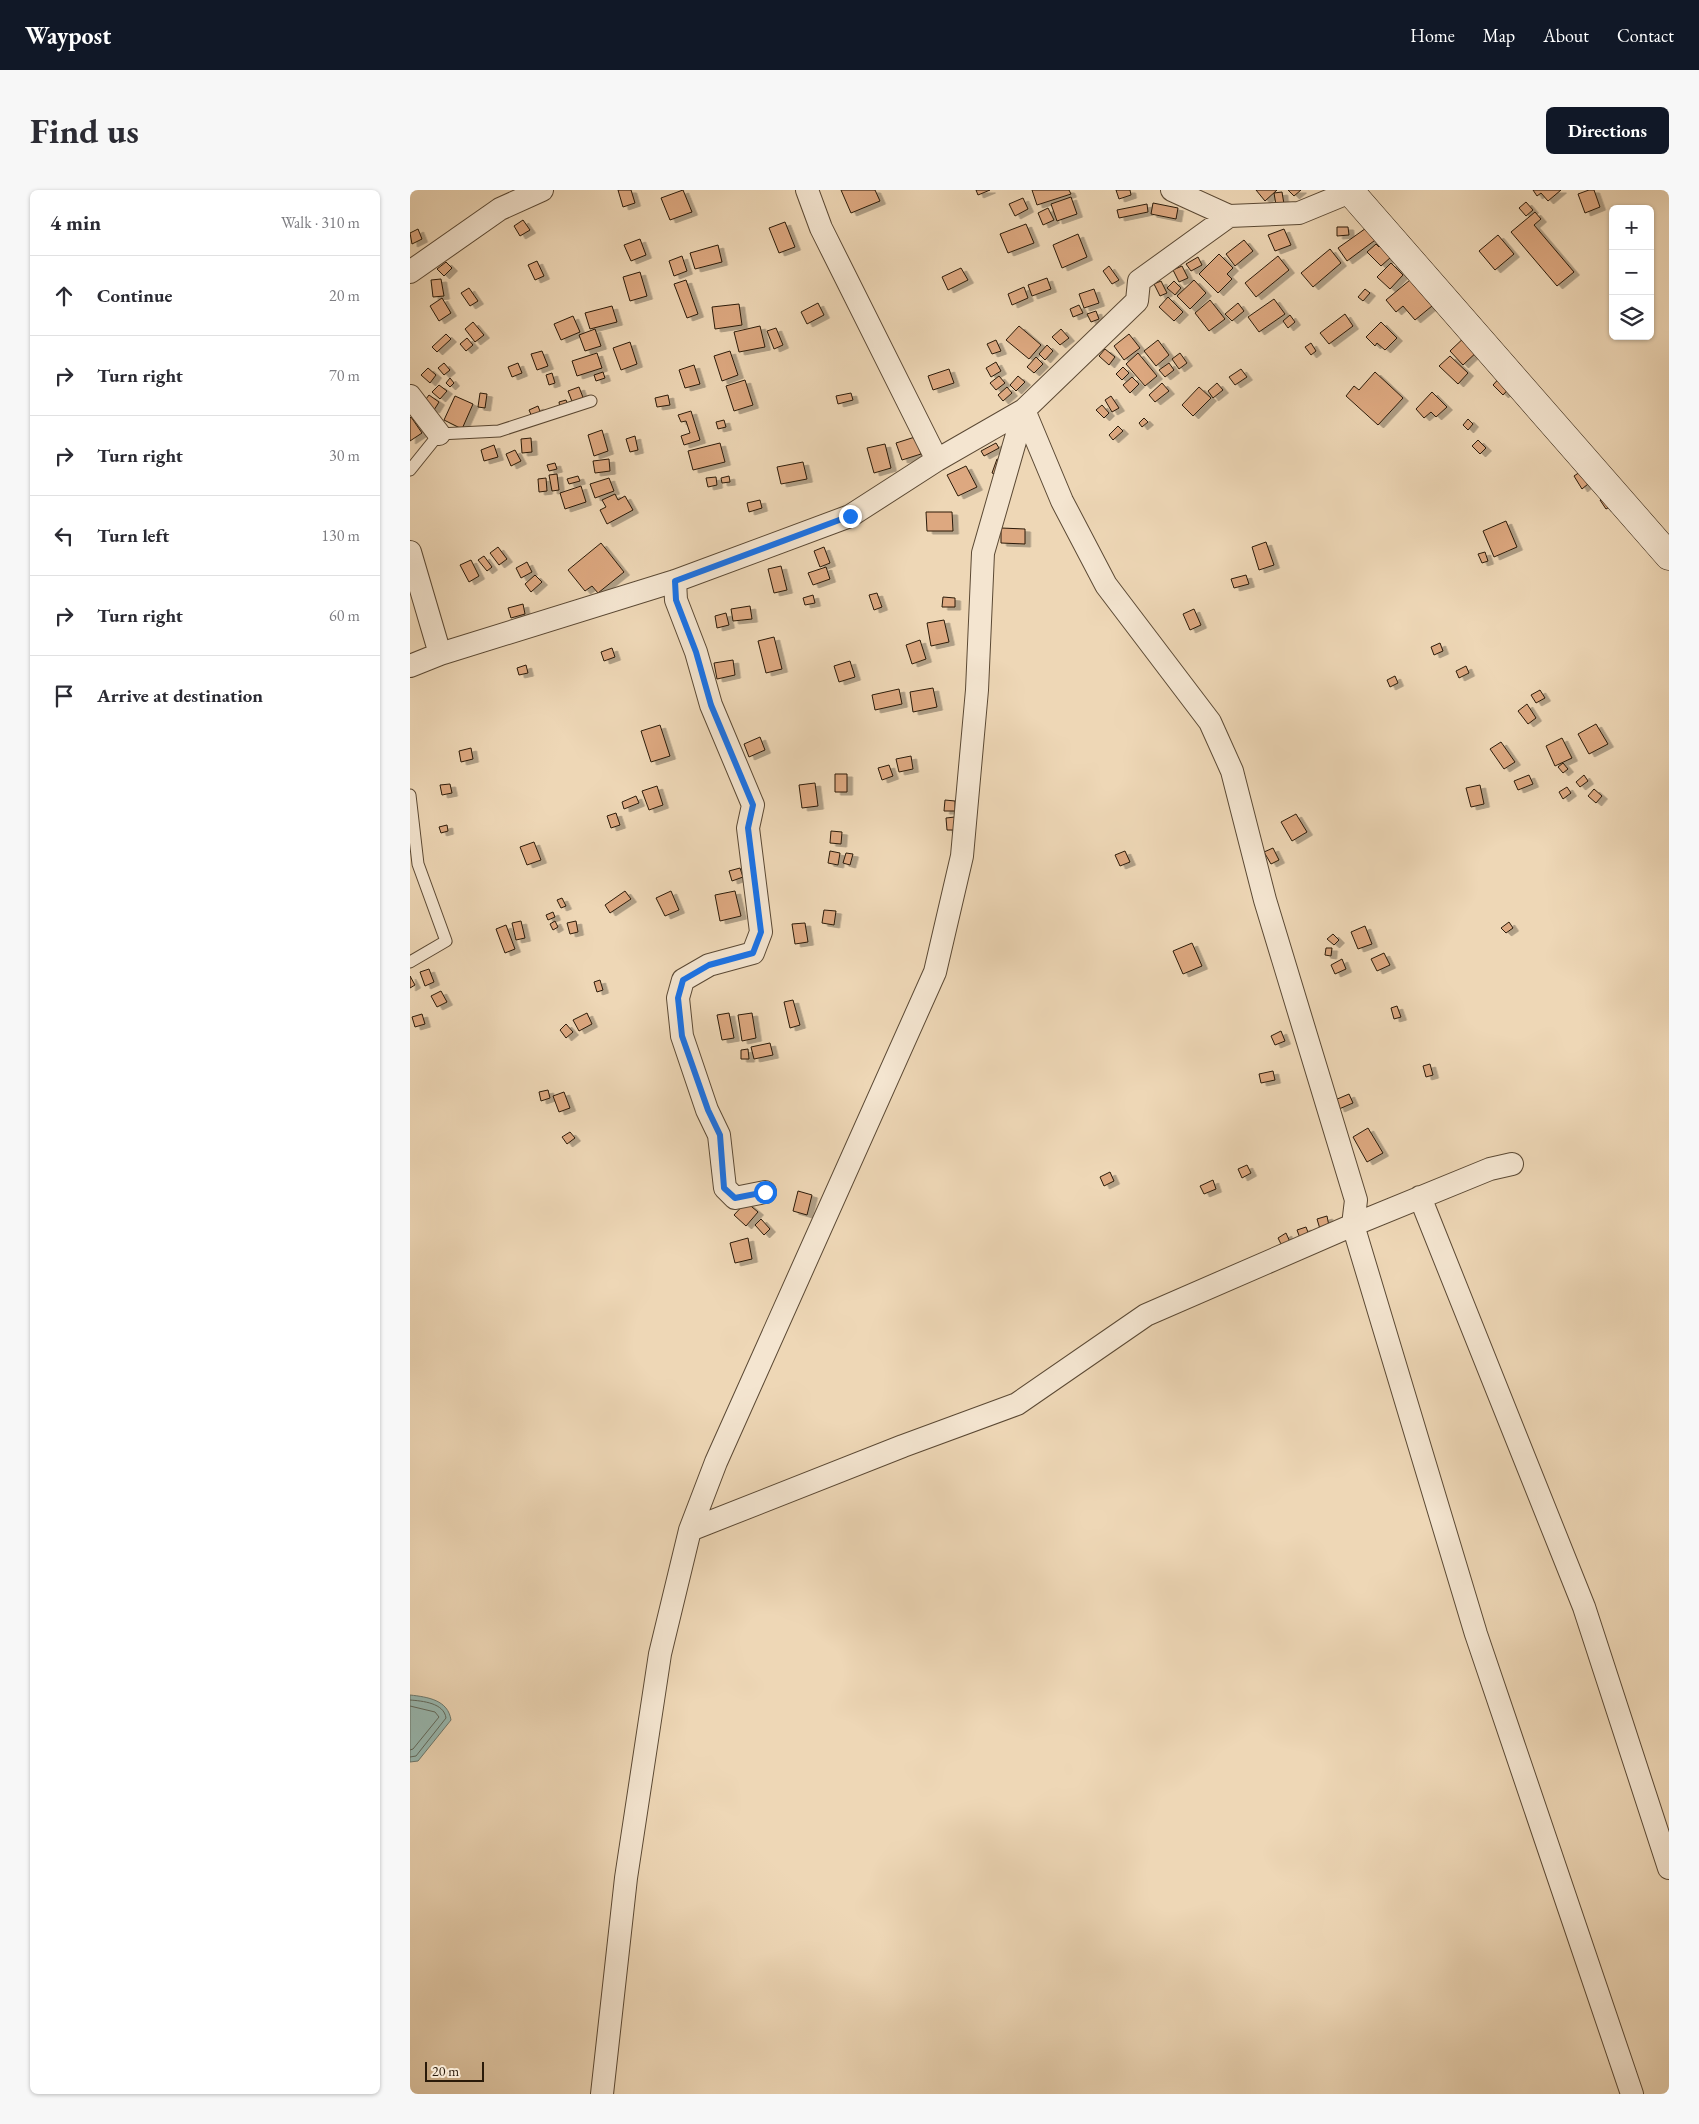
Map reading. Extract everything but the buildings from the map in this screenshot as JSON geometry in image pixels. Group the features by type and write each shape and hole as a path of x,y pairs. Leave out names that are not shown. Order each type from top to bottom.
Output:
{"main road":[{"path":"1349,191 1669,556"}],"street":[{"path":"410,272 500,209 542,190"},
{"path":"807,190 821,228 937,460"},
{"path":"1172,190 1229,216 1299,213 1349,191"},
{"path":"410,666 440,654 675,581 850,516 937,460 1024,410 1137,301 1139,281 1229,216"},
{"path":"410,396 439,434"},
{"path":"1024,410 1062,501 1106,585 1210,722 1232,772 1265,900 1356,1200 1353,1225 1476,1634 1632,2094"},
{"path":"602,2094 626,1878 660,1654 690,1530 716,1462 935,972 962,856 977,690 983,553 1024,410"},
{"path":"410,552 440,654"},
{"path":"675,581 676,600 696,652 711,705 753,805 748,828 761,932 753,953 709,965 683,980 678,998 682,1036 708,1110 720,1135 724,1188 735,1198 765,1192"},
{"path":"690,1530 903,1446 1017,1404 1146,1316 1353,1225 1490,1169 1512,1164"},
{"path":"1420,1198 1584,1607 1669,1868"}],"lane":[{"path":"410,470 439,434 499,431 591,401"},
{"path":"410,795 418,864 446,941 410,962"}],"water":[{"path":"410,1695 424,1697 441,1704 446,1708 451,1720 418,1761 410,1762"}],"route":[{"path":"765,1192 735,1198 724,1188 720,1135 708,1110 682,1036 678,998 683,980 709,965 753,953 761,932 748,828 753,805 711,705 696,652 676,600 675,581 850,516"}]}
